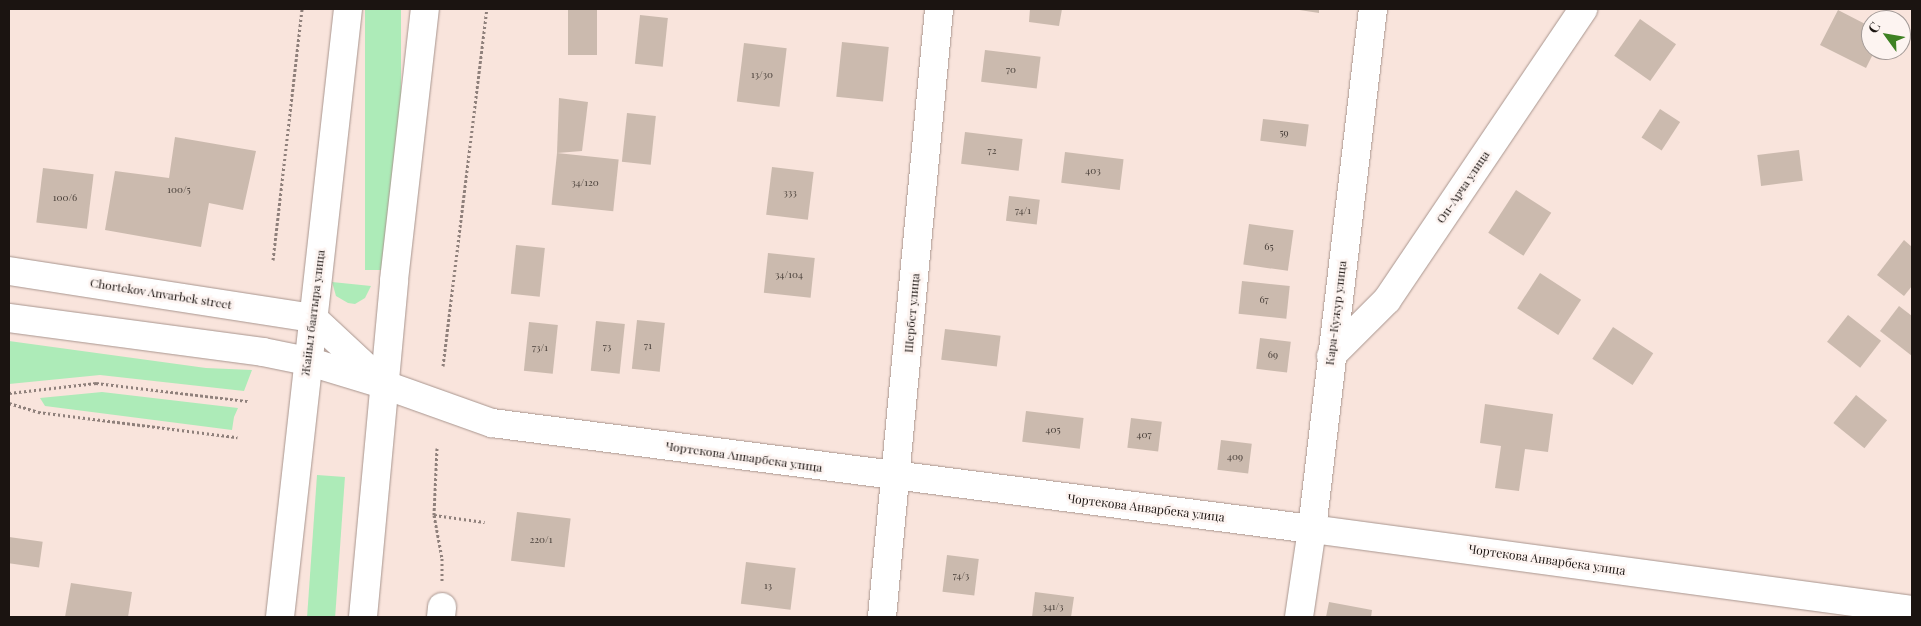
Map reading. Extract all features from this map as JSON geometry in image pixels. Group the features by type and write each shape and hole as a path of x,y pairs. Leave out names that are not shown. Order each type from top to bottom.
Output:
{"street":[{"name":"Жайыл баатыра улица","path":"280,617 307,361 348,9"},
{"path":"363,617 424,9"},
{"name":"Шербет улица","path":"882,617 897,477 940,9"},
{"name":"Кара-Кужур улица","path":"1299,617 1312,529 1331,356 1374,9"},
{"name":"Он-Арча улица","path":"1331,356 1387,300 1584,9"},
{"name":"Chortekov Anvarbek street","path":"9,271 313,318"},
{"path":"9,318 263,352 307,361"},
{"path":"313,318 385,385"},
{"name":"Чортекова Анварбека улица","path":"307,361 385,385 492,423 897,477 1312,529 1912,610"}],"path":[{"path":"273,260 302,9"},
{"path":"443,366 487,9"},
{"path":"9,394 96,383 248,401"},
{"path":"9,403 38,412 237,437"},
{"path":"437,448 434,515 442,558 441,612"},
{"path":"434,515 485,522"}],"green space":[{"path":"365,9 401,9 401,270 365,270"},
{"path":"332,282 371,286 365,298 355,304 348,303 336,296"},
{"path":"9,341 206,368 252,370 244,391 100,375 9,384"},
{"path":"102,392 238,408 232,430 45,406 40,398"},
{"path":"317,475 345,477 335,617 307,617"}],"building":[{"path":"568,9 597,9 597,55 568,55"},
{"path":"1030,9 1062,9 1059,26 1029,22"},
{"path":"1293,9 1319,9 1319,13"},
{"path":"1838,10 1861,22 1861,60 1870,60 1866,68 1820,45"},
{"path":"640,15 668,18 663,67 635,64"},
{"path":"1640,19 1676,44 1650,81 1614,56"},
{"path":"842,42 889,47 883,102 836,97"},
{"path":"744,43 787,48 779,107 737,102"},
{"path":"985,50 1041,57 1037,89 981,82"},
{"path":"559,98 588,102 582,151 557,153"},
{"path":"1660,109 1680,122 1662,151 1641,138"},
{"path":"627,113 656,116 651,165 622,162"},
{"path":"1263,119 1309,125 1306,146 1260,141"},
{"path":"965,132 1023,139 1019,171 961,164"},
{"path":"175,137 256,151 243,210 209,203 201,247 105,230 115,171 169,178"},
{"path":"1799,150 1803,181 1761,186 1757,155"},
{"path":"1065,152 1124,159 1120,190 1061,183"},
{"path":"557,153 619,159 613,211 552,205"},
{"path":"772,167 814,172 808,220 766,215"},
{"path":"43,168 94,174 87,229 36,223"},
{"path":"1516,190 1551,213 1523,256 1488,233"},
{"path":"1009,196 1040,200 1037,225 1006,221"},
{"path":"1249,224 1294,230 1288,271 1243,265"},
{"path":"1904,240 1912,247 1912,286 1904,296 1877,275"},
{"path":"516,245 545,248 540,297 511,294"},
{"path":"768,253 815,258 811,298 764,293"},
{"path":"1540,273 1581,300 1558,335 1517,308"},
{"path":"1242,281 1290,286 1286,319 1239,314"},
{"path":"1899,306 1912,316 1912,356 1880,331"},
{"path":"1848,315 1881,341 1860,368 1827,342"},
{"path":"637,320 665,323 660,372 632,369"},
{"path":"596,321 625,324 620,374 591,371"},
{"path":"529,322 558,325 553,374 524,371"},
{"path":"1613,327 1653,353 1633,385 1592,359"},
{"path":"945,329 1001,336 997,367 941,360"},
{"path":"1260,338 1291,342 1287,373 1256,369"},
{"path":"1856,395 1887,420 1864,448 1833,423"},
{"path":"1485,404 1553,414 1548,452 1525,449 1519,491 1495,488 1501,446 1480,443"},
{"path":"1026,411 1084,418 1080,449 1022,442"},
{"path":"1131,418 1162,422 1158,452 1127,448"},
{"path":"1221,440 1252,444 1248,474 1217,470"},
{"path":"517,512 571,519 565,567 511,561"},
{"path":"9,537 43,542 39,567 9,563"},
{"path":"947,555 979,559 974,596 942,592"},
{"path":"746,562 796,568 791,610 741,604"},
{"path":"71,583 132,592 128,617 65,617"},
{"path":"1035,592 1074,597 1071,617 1032,617"},
{"path":"1329,602 1372,610 1371,617 1326,617"}]}
